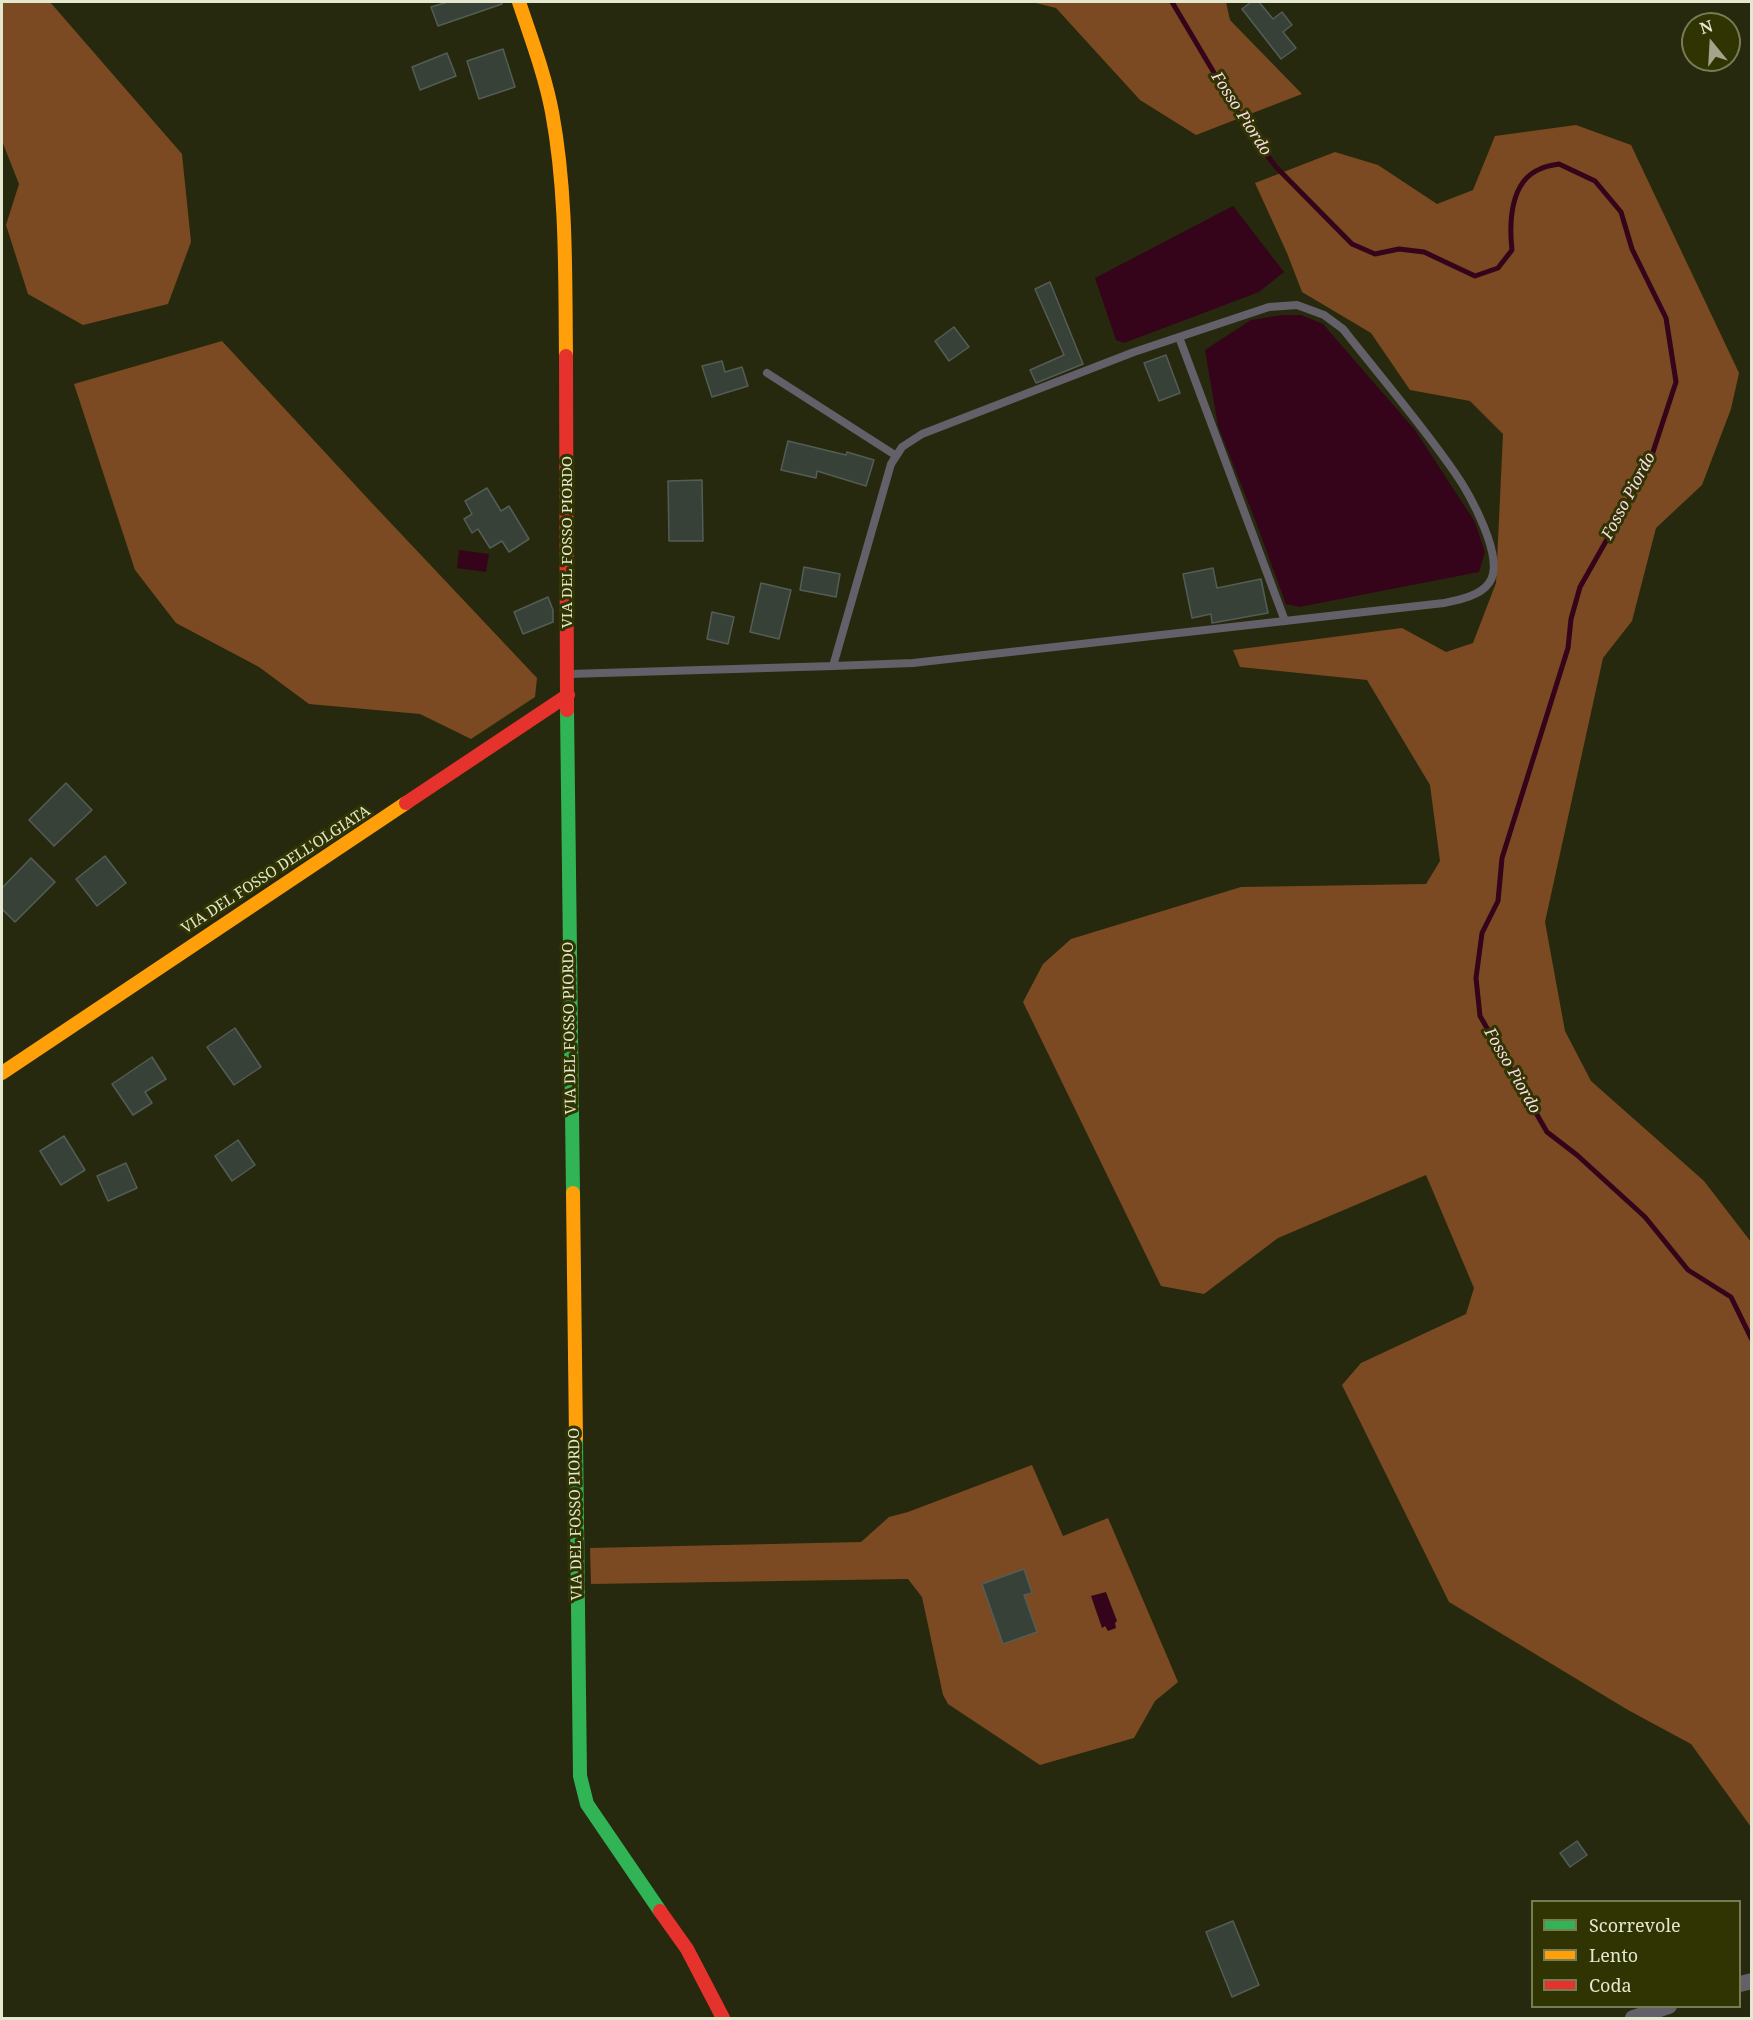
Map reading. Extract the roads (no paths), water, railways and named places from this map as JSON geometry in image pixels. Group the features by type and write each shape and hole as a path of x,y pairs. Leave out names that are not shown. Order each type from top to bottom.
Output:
{"street":[{"name":"VIA DEL FOSSO PIORDO","path":"519,2 552,111 565,241 568,839 579,1776 587,1803 687,1949 723,2019"},
{"name":"VIA DEL FOSSO DELL'OLGIATA","path":"2,1073 568,695"},
{"path":"1633,2019 1666,2008"}],"lane":[{"path":"568,674 833,666 913,663 1444,603 1468,597 1490,583 1494,571 1494,559 1484,529 1453,470 1343,329 1324,315 1297,305 1284,305 1247,314 1179,337 922,434 902,447 891,464 833,666"},
{"path":"1179,337 1285,621"},
{"path":"767,373 895,455"}],"waterway":[{"name":"Fosso Piordo","path":"1172,2 1248,130 1276,167 1352,244 1375,254 1399,249 1424,252 1475,276 1498,268 1512,250 1512,216 1517,193 1530,175 1547,166 1559,164 1595,181 1621,212 1632,249 1666,318 1676,382 1648,467 1580,587 1571,619 1568,648 1502,858 1498,901 1482,933 1476,978 1480,1016 1547,1132 1577,1155 1645,1217 1688,1270 1731,1297 1752,1340"}]}
